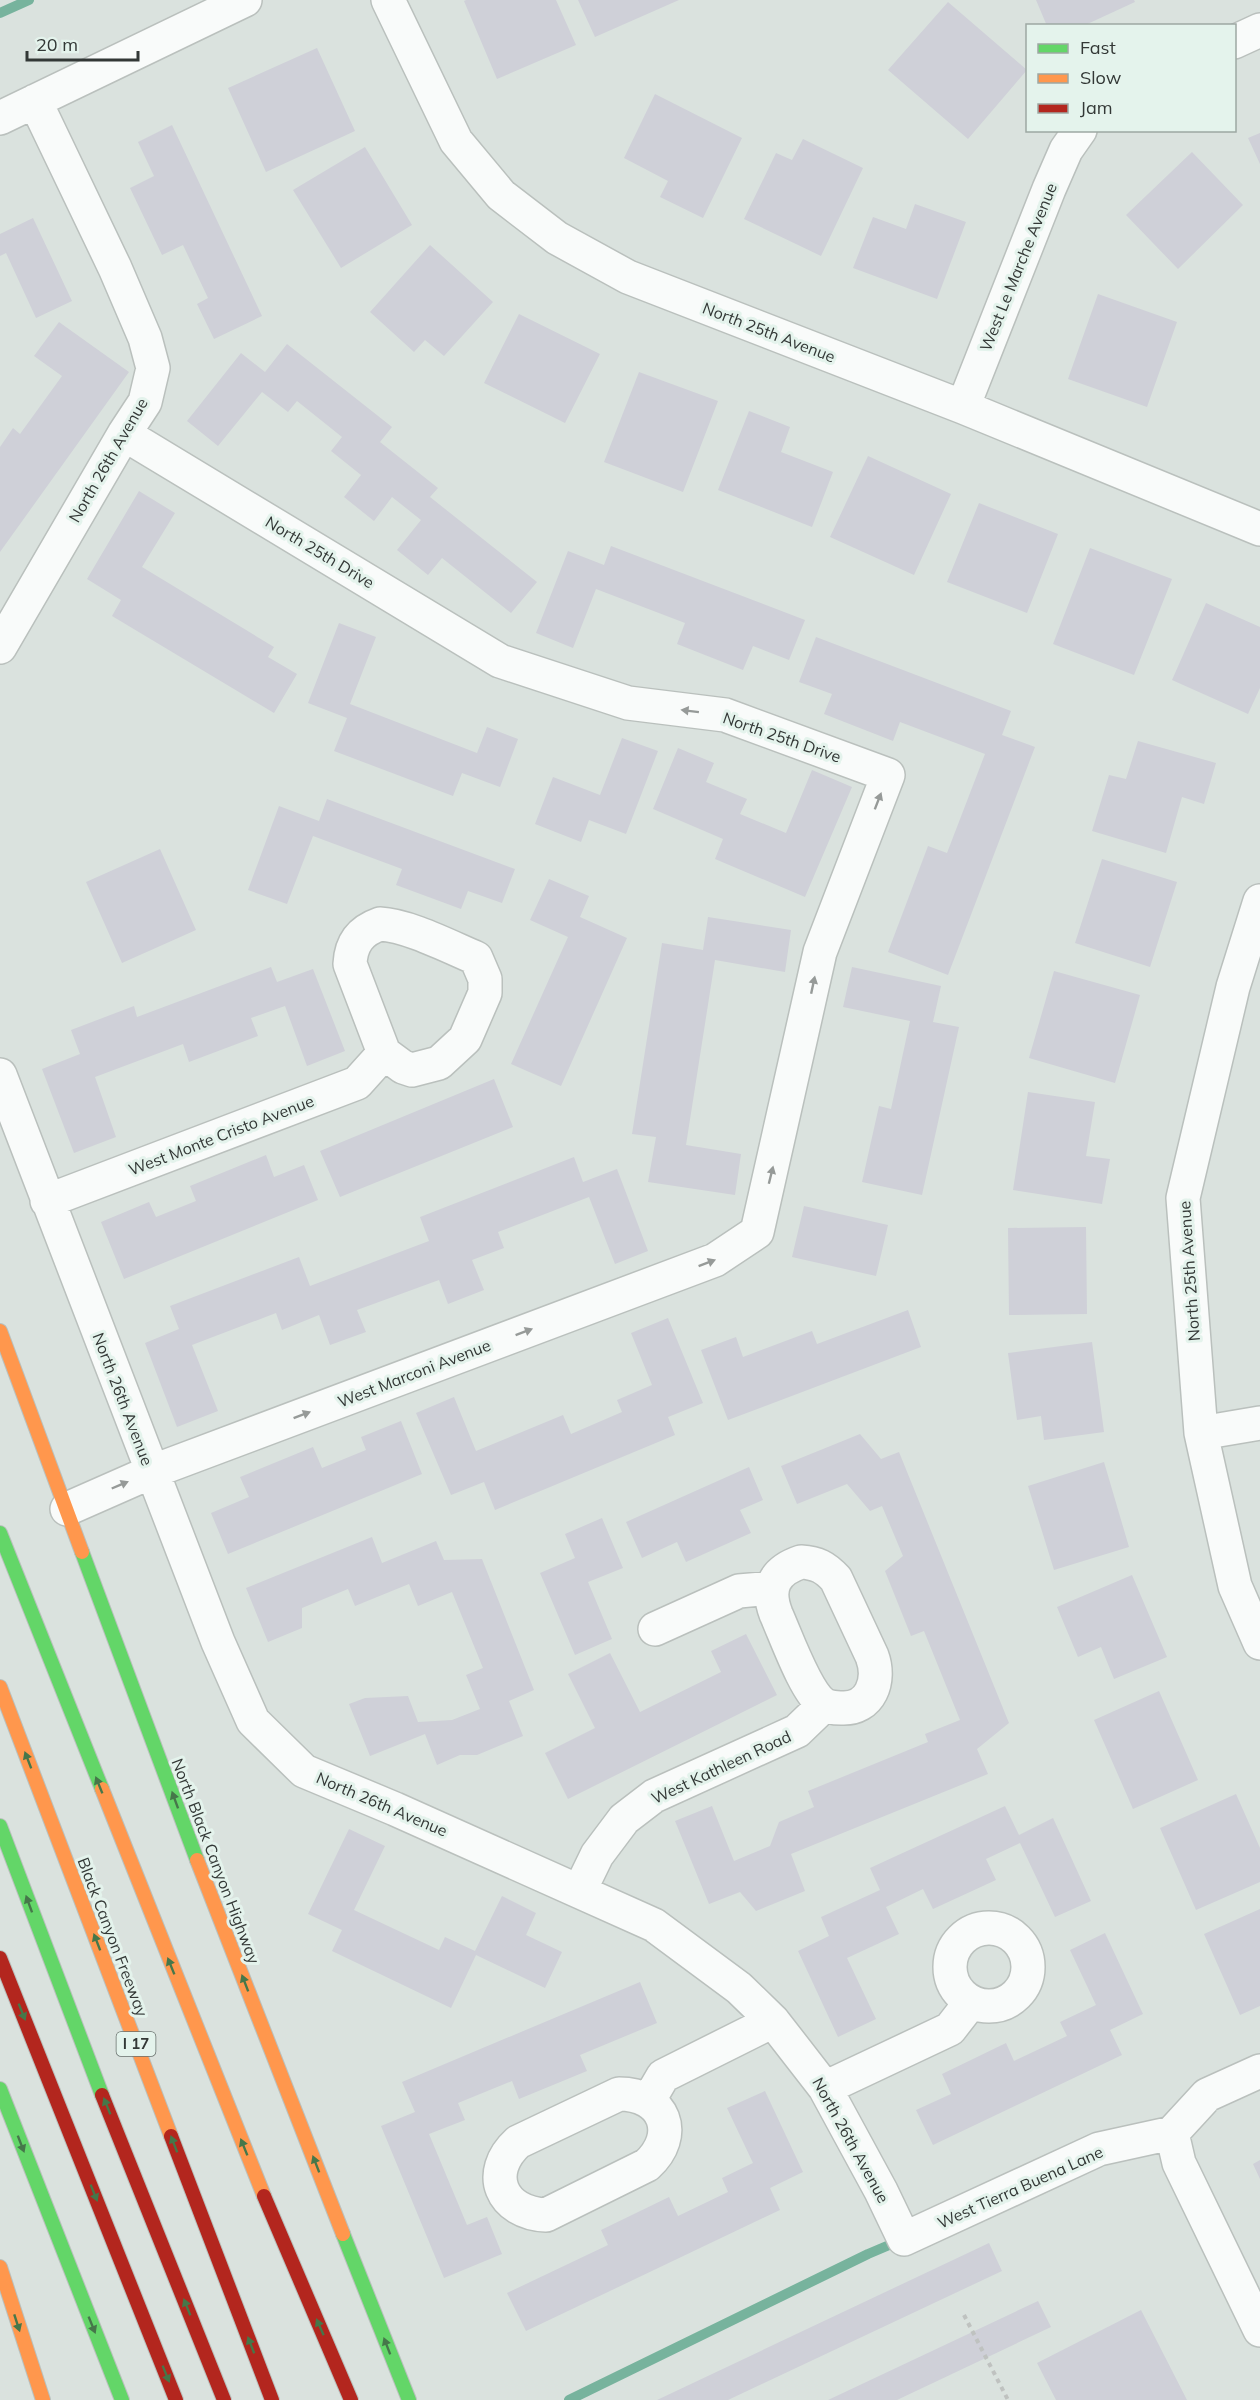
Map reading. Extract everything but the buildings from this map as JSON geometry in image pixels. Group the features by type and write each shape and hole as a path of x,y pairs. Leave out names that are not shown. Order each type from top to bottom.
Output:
{"main road":[{"name":"North Black Canyon Highway","path":"0,1331 214,1906 409,2400"},
{"path":"0,1533 283,2243 351,2400"},
{"name":"Black Canyon Freeway","path":"0,1687 272,2400"},
{"path":"0,1826 70,2014 224,2400"},
{"path":"0,1958 176,2400"},
{"path":"0,2089 122,2400"},
{"path":"0,2267 43,2400"}],"street":[{"path":"0,118 245,0"},
{"name":"North 25th Avenue","path":"388,0 456,141 501,195 557,238 628,277 963,407 1260,529"},
{"path":"1236,41 1260,30"},
{"name":"North 26th Avenue","path":"0,647 145,402 153,368 145,338 116,268 35,101"},
{"name":"West Le Marche Avenue","path":"963,407 1049,189 1066,150 1079,132"},
{"name":"North 25th Drive","path":"124,434 500,661 628,703 725,715 888,775 820,952 757,1232"},
{"name":"North 25th Avenue","path":"1260,901 1233,987 1183,1198 1200,1433 1234,1586 1260,1643"},
{"path":"393,925 476,958 485,980 484,993 465,1039 439,1063 412,1070 403,1067 384,1053 350,964 351,950 357,938 373,926 393,925"},
{"name":"West Monte Cristo Avenue","path":"47,1201 357,1083 384,1053"},
{"name":"North 26th Avenue","path":"0,1075 151,1472 218,1642 253,1721 304,1771 580,1890 654,1925 739,1988 773,2021 825,2088 881,2191 904,2239"},
{"name":"West Marconi Avenue","path":"67,1509 151,1472 715,1260 757,1232"},
{"path":"1200,1433 1260,1423"},
{"path":"801,1562 814,1563 827,1569 836,1579 876,1669 875,1683 870,1695 860,1704 846,1708 824,1705 811,1692 771,1602 772,1588 778,1576 788,1567 801,1562"},
{"path":"655,1629 740,1591 772,1588"},
{"name":"West Kathleen Road","path":"580,1890 597,1855 624,1820 654,1796 797,1731 824,1705"},
{"path":"825,2088 950,2029 971,2002"},
{"path":"649,2100 663,2076 773,2021"},
{"path":"1260,2071 1207,2095 1172,2133 1179,2163 1260,2330"},
{"path":"620,2094 635,2094 649,2100 659,2112 665,2125 665,2141 658,2155 647,2165 546,2214 530,2214 516,2208 506,2197 500,2182 500,2167 506,2153 518,2142 620,2094"},
{"name":"West Tierra Buena Lane","path":"904,2239 1099,2149 1172,2133"}],"path":[{"path":"964,2315 1008,2400"}],"waterway":[{"path":"0,13 29,0"},
{"path":"569,2400 901,2240"}],"traffic: fast":[{"path":"0,1533 102,1789"},
{"path":"82,1552 197,1860"},
{"path":"0,1826 102,2095"},
{"path":"0,2089 122,2400"},
{"path":"343,2234 409,2400"}],"traffic: slow":[{"path":"0,1331 82,1552"},
{"path":"0,1687 171,2136"},
{"path":"102,1789 264,2196"},
{"path":"197,1860 343,2234"},
{"path":"0,2267 43,2400"}],"traffic: jam":[{"path":"0,1958 176,2400"},
{"path":"102,2095 224,2400"},
{"path":"171,2136 272,2400"},
{"path":"264,2196 351,2400"}]}
